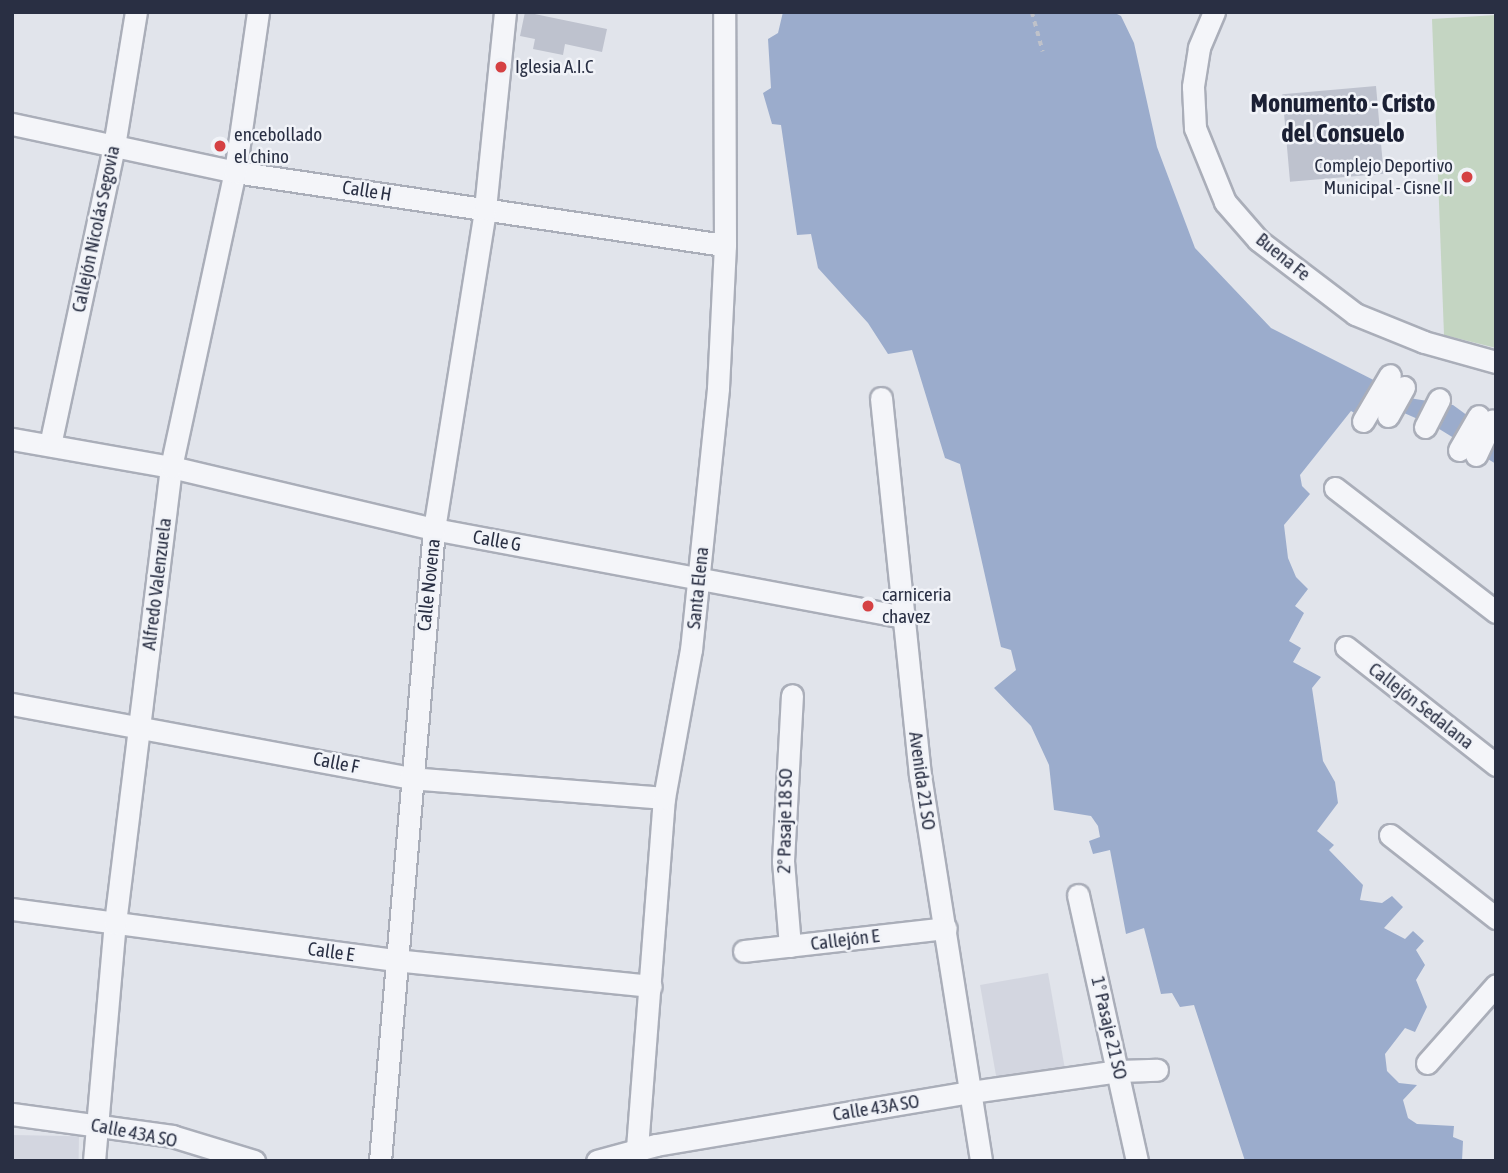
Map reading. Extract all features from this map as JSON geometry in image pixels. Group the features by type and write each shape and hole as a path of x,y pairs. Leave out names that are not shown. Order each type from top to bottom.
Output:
{"street":[{"name":"Callejón Nicolás Segovia","path":"50,445 114,146 136,12"},
{"name":"Alfredo Valenzuela","path":"94,1161 115,923 171,467 235,172 258,12"},
{"name":"Calle Novena","path":"380,1161 410,778 435,529 485,209 505,12"},
{"name":"Santa Elena","path":"637,1155 664,798 700,578 718,387 725,245 724,12"},
{"name":"Buena Fe","path":"1213,12 1199,48 1193,88 1195,128 1225,202 1258,240 1355,314 1424,342 1496,362"},
{"name":"Calle H","path":"12,124 235,172 725,245"},
{"path":"1363,421 1397,381 1388,416"},
{"path":"1419,425 1433,397"},
{"name":"Avenida 21 SO","path":"881,398 901,616 920,775 981,1161"},
{"path":"1461,449 1479,416"},
{"name":"Calle G","path":"12,439 171,467 435,529 901,616"},
{"path":"1335,488 1496,612"},
{"name":"Callejón Sedalana","path":"1346,647 1496,765"},
{"name":"2° Pasaje 18 SO","path":"790,946 783,850 792,695"},
{"name":"Calle F","path":"12,704 139,724 410,778 664,798"},
{"path":"1390,835 1496,918"},
{"name":"1º Pasaje 21 SO","path":"1078,895 1138,1161"},
{"name":"Calle E","path":"12,909 395,961 651,986"},
{"name":"Callejón E","path":"744,951 946,928"},
{"path":"1427,1063 1496,985"},
{"name":"Calle 43A SO","path":"597,1161 971,1093 1119,1071 1157,1070"},
{"name":"Calle 43A SO","path":"12,1114 172,1136 191,1153 254,1161"}],"path":[{"path":"1032,12 1043,52"}],"shaded area":[{"path":"1048,973 1064,1067 997,1079 980,985"},
{"path":"12,1135 79,1136 79,1161 12,1161"}],"green space":[{"name":"Complejo Deportivo Municipal - Cisne II","path":"1496,15 1496,348 1444,335 1432,19"}],"water":[{"path":"783,12 1113,12 1121,16 1134,43 1157,147 1195,248 1271,328 1409,398 1453,405 1479,424 1496,429 1496,464 1436,427 1379,402 1368,421 1351,411 1300,475 1302,486 1310,494 1284,525 1288,558 1296,577 1308,589 1295,606 1304,613 1289,641 1301,648 1293,662 1321,677 1312,688 1323,761 1335,782 1338,803 1317,831 1334,845 1329,850 1363,885 1360,900 1382,903 1392,896 1403,907 1384,928 1405,939 1413,931 1424,941 1416,950 1425,965 1416,980 1427,1007 1415,1032 1405,1028 1385,1054 1387,1071 1399,1083 1417,1085 1403,1100 1408,1118 1417,1124 1454,1126 1453,1137 1463,1141 1462,1161 1245,1161 1194,1005 1180,1007 1172,993 1161,994 1144,928 1126,934 1110,850 1093,854 1089,841 1100,837 1098,826 1091,816 1054,810 1049,765 1031,726 994,688 1016,670 1011,650 1001,647 960,464 945,458 912,350 888,354 868,323 818,268 811,234 797,235 781,125 772,124 763,93 771,88 768,39 778,33"}],"building":[{"path":"525,12 607,29 602,52 565,44 563,55 533,49 535,39 520,36"},
{"path":"1376,86 1384,174 1290,182 1282,94"}],"place":[{"name":"Iglesia A.I.C","path":"501,67"},
{"name":"encebollado el chino","path":"220,146"},
{"name":"Complejo Deportivo Municipal - Cisne II","path":"1467,177"},
{"name":"carniceria chavez","path":"868,606"}],"district":[{"name":"Monumento - Cristo del Consuelo","path":"1343,119"}]}
